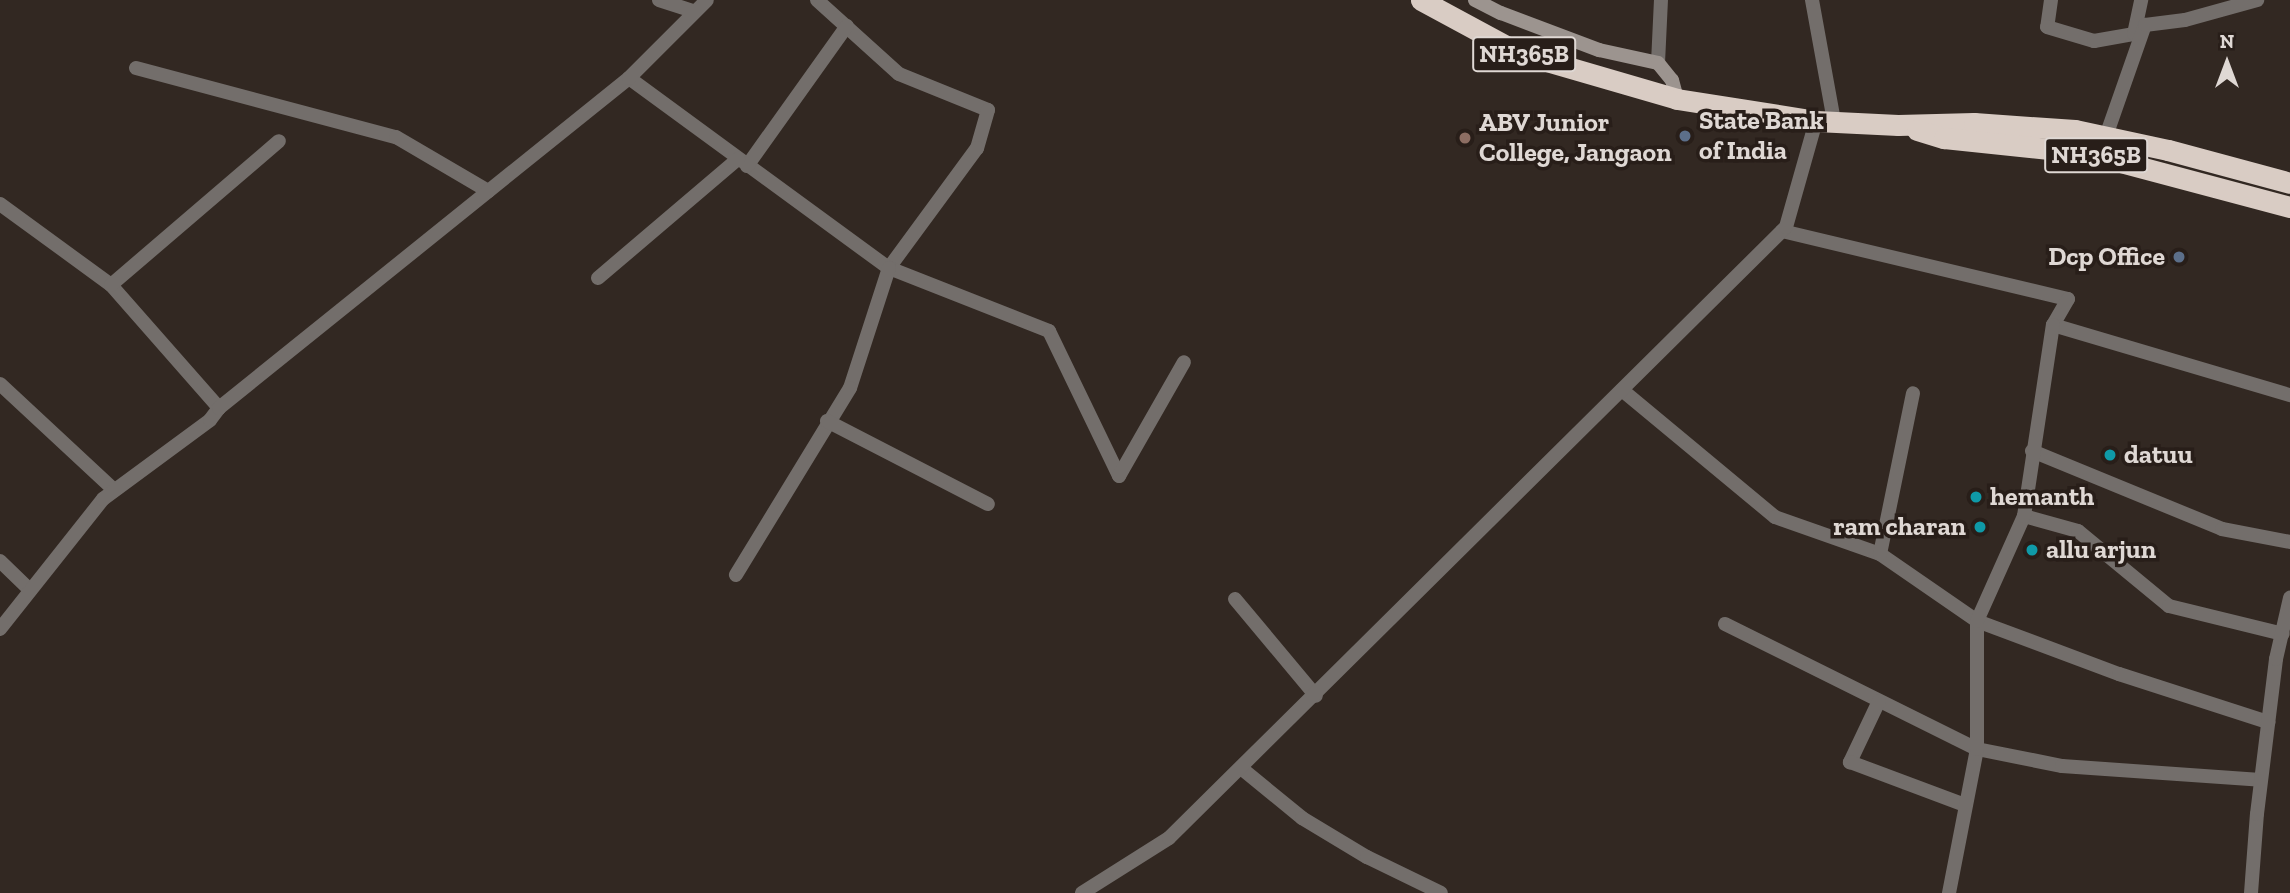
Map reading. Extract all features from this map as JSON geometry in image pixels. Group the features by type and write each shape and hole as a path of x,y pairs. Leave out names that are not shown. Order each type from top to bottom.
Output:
{"highway":[{"name":"NH365B","path":"1421,0 1520,53 1677,99 1825,121 1898,125 1974,122 2075,130 2105,139 2168,150 2290,183"},
{"name":"NH365B","path":"1898,125 1944,138 2087,153 2290,207"}],"street":[{"path":"659,0 694,11"},
{"path":"0,629 103,499 210,420 219,408 629,78 708,0"},
{"path":"736,575 850,388 889,268 977,148 988,110 899,74 817,0"},
{"path":"1475,0 1599,50 1658,63 1672,80 1677,99"},
{"path":"1658,63 1661,0"},
{"path":"1082,893 1169,838 1316,696 1786,227 1825,121 1812,0"},
{"path":"2051,0 2047,27 2094,41 2257,0"},
{"path":"2105,139 2139,29 2141,0"},
{"path":"598,278 743,162 847,26"},
{"path":"136,68 396,137 488,191"},
{"path":"629,78 889,268 1049,331 1119,476 1184,362"},
{"path":"111,285 279,141"},
{"path":"0,204 111,285 219,408"},
{"path":"1782,231 2068,299 2053,325 2024,516 1978,621 1977,749 1949,893"},
{"path":"2053,325 2290,395"},
{"path":"0,384 114,490"},
{"path":"1622,390 1775,517 1880,554 1978,621 2119,674 2268,722"},
{"path":"1880,554 1913,393"},
{"path":"828,421 988,504"},
{"path":"2032,451 2222,529 2290,542"},
{"path":"2024,516 2078,531 2169,606 2283,634"},
{"path":"0,561 30,590"},
{"path":"2251,893 2268,722 2290,598"},
{"path":"1235,599 1316,696"},
{"path":"1725,624 1977,749 2062,766 2261,780"},
{"path":"1879,701 1850,762 1965,805"},
{"path":"1241,768 1302,818 1367,857 1441,893"}],"place":[{"name":"State Bank of India","path":"1685,136"},
{"name":"ABV Junior College, Jangaon","path":"1465,138"},
{"name":"Dcp Office","path":"2179,257"},
{"name":"datuu","path":"2110,455"},
{"name":"hemanth","path":"1976,497"},
{"name":"ram charan","path":"1980,527"},
{"name":"allu arjun","path":"2032,550"}]}
